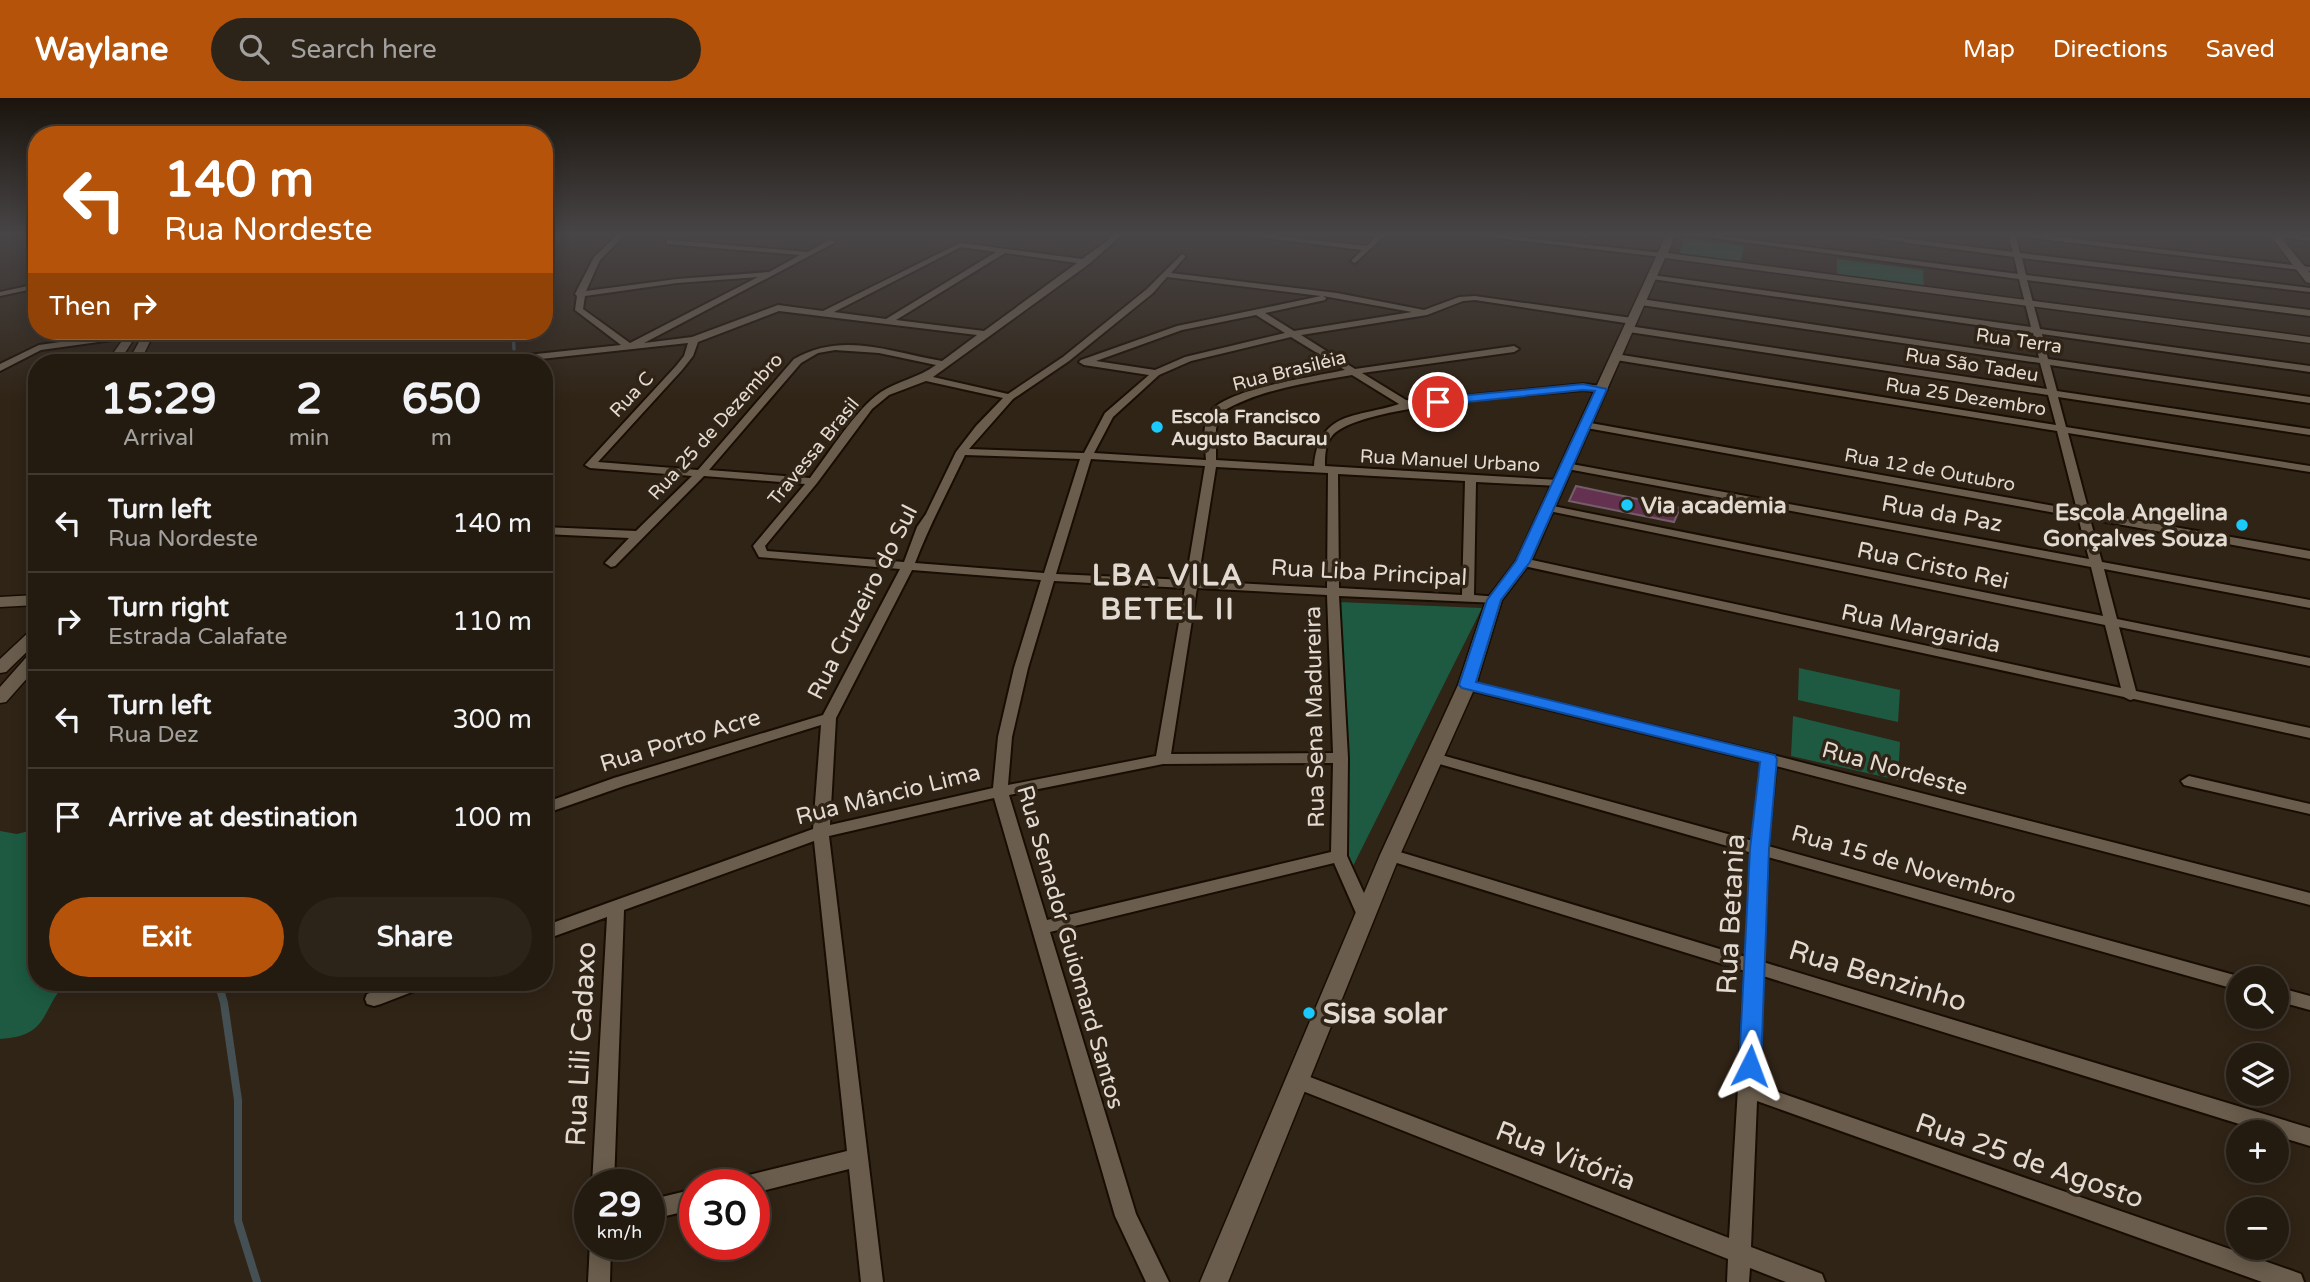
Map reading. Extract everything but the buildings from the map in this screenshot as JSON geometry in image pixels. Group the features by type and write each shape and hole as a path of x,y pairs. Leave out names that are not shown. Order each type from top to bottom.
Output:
{"street":[{"path":"0,294 17,290"},
{"path":"581,290 579,310 629,347"},
{"path":"579,295 614,290"},
{"path":"629,347 740,290"},
{"path":"826,313 871,290"},
{"path":"887,322 939,290"},
{"name":"Travessa Brasil","path":"768,533 813,481 869,407 886,393 925,377 1047,290"},
{"name":"Rua Cruzeiro do Sul","path":"872,1282 821,832 830,718 908,566 923,527 932,514 961,452 1010,397 1066,359 1148,290"},
{"path":"1296,290 1427,312"},
{"path":"1214,1282 1390,855 1467,685 1494,600 1523,562 1646,290"},
{"path":"1748,290 2310,369"},
{"path":"1937,290 2310,340"},
{"path":"2026,290 2130,696"},
{"path":"2128,290 2310,313"},
{"path":"1084,362 1180,328 1337,295"},
{"name":"Rua São Tadeu","path":"1427,312 1462,299 1475,298 2053,394 2310,432"},
{"name":"Rua Terra","path":"1641,302 2310,400"},
{"path":"553,355 694,340 778,308 987,334"},
{"path":"1256,311 1356,371 1394,398 1409,404"},
{"name":"Rua Senador Guiomard Santos","path":"1158,1282 1125,1216 1000,792 1005,737 1013,703 1048,577 1087,456 1109,415 1156,373 1188,359 1292,334 1427,312"},
{"path":"0,368 39,348 89,340"},
{"name":"Rua C","path":"694,340 679,369 590,465 700,474"},
{"name":"Rua 25 de Dezembro","path":"611,563 700,474 783,379 791,366 829,345 853,346 943,364"},
{"name":"Rua Brasiléia","path":"1163,759 1189,583 1211,463 1212,419 1224,404 1273,389 1356,371 1514,349"},
{"name":"Rua 25 Dezembro","path":"1616,357 2310,469"},
{"path":"1066,359 1156,373"},
{"path":"925,377 1010,397"},
{"name":"Rua Sena Madureira","path":"1366,915 1339,856 1341,758 1324,441 1336,427 1352,419 1409,404 1583,387 1602,389"},
{"name":"Rua 12 de Outubro","path":"1585,425 2310,555"},
{"name":"Rua Manuel Urbano","path":"961,452 1087,456 1559,483"},
{"name":"Rua da Paz","path":"1566,466 2096,562 2310,604"},
{"path":"700,474 813,481"},
{"path":"1468,599 1471,477"},
{"name":"Rua Cristo Rei","path":"1548,508 2310,662"},
{"path":"553,530 637,535"},
{"name":"Rua Liba Principal","path":"768,533 759,547 763,554 1048,577 1494,600"},
{"name":"Rua Margarida","path":"1523,562 2310,733"},
{"path":"0,602 28,600"},
{"path":"0,610 28,609"},
{"path":"0,668 28,642"},
{"path":"0,698 28,666"},
{"name":"Rua Nordeste","path":"1467,685 1769,759 2310,899"},
{"name":"Rua Porto Acre","path":"553,806 619,782 830,718"},
{"name":"Rua Mâncio Lima","path":"553,930 821,832 1000,792 1163,759 1341,758"},
{"name":"Rua 15 de Novembro","path":"1434,758 2226,980"},
{"name":"Rua Betania","path":"1738,1282 1760,849 1769,759"},
{"path":"2189,781 2310,809"},
{"name":"Rua Benzinho","path":"1390,855 2310,1137"},
{"path":"1040,928 1339,856"},
{"name":"Rua Lili Cadaxo","path":"604,1169 616,905"},
{"path":"374,999 395,991"},
{"path":"2289,997 2310,1003"},
{"name":"Rua Vitória","path":"1297,1080 1814,1282"},
{"name":"Rua 25 de Agosto","path":"1749,1090 2293,1282"},
{"path":"770,1180 858,1157"},
{"path":"599,1282 600,1260"}],"green space":[{"path":"1338,602 1482,608 1352,868 1343,850"},
{"path":"1799,668 1900,690 1898,722 1798,700"},
{"path":"1793,716 1900,742 1898,780 1791,756"},
{"path":"0,831 17,834 28,831 28,991 59,991 36,1027 16,1037 0,1039"}],"waterway":[{"path":"514,340 514,349"},
{"path":"221,991 238,1100 238,1221 257,1282"}],"place":[{"name":"Escola Francisco Augusto Bacurau","path":"1157,427"},
{"name":"Via academia","path":"1627,505"},
{"name":"Escola Angelina Gonçalves Souza","path":"2242,525"},
{"name":"Sisa solar","path":"1309,1013"}],"district":[{"name":"LBA VILA BETEL II","path":"1168,592"}],"route":[{"path":"1438,402 1583,387 1602,389 1523,562 1494,600 1467,685 1769,759 1760,849 1750,1066"}]}
